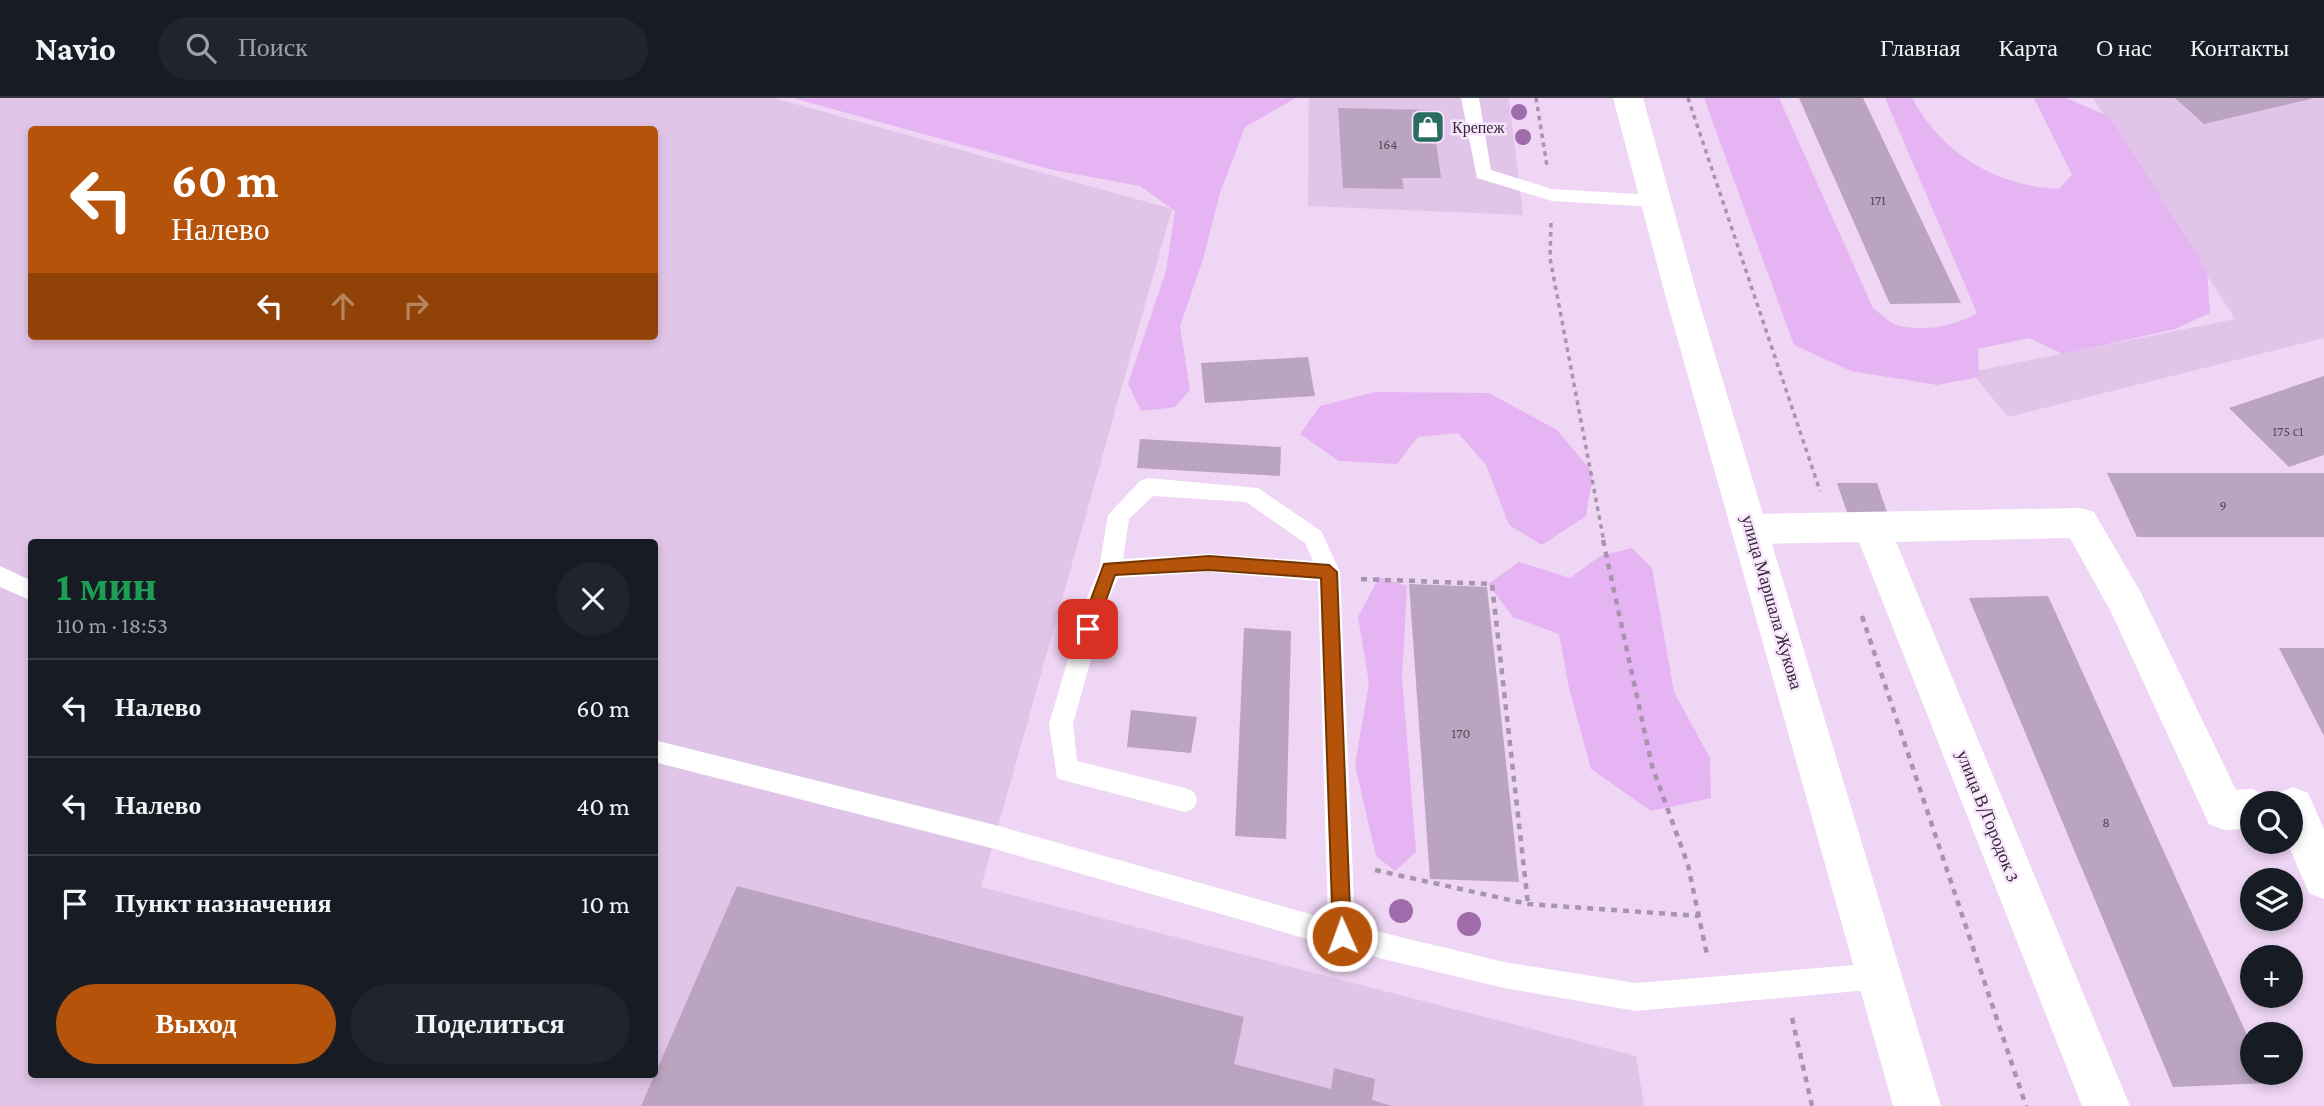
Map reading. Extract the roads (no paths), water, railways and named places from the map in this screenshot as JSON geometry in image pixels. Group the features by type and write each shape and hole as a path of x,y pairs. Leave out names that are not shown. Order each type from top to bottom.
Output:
{"street":[{"name":"улица Маршала Жукова","path":"1628,98 1654,201 1917,1106"},
{"path":"1751,528 2081,523 2126,603 2224,810 2240,810"},
{"name":"улица В/Городок 3","path":"1871,527 2106,1106"},
{"path":"2303,835 2324,878"}],"lane":[{"path":"1470,98 1483,174 1552,195 1654,201"},
{"path":"1185,800 1066,770 1060,724 1095,605 1110,569 1119,515 1148,487 1250,494 1313,537 1329,575 1342,936"},
{"path":"1110,569 1209,563 1329,575"},
{"path":"0,576 28,590"},
{"path":"658,752 995,838 1342,936 1504,975 1636,997 1879,976"}],"place":[{"name":"Крепеж","path":"1428,127"}]}
